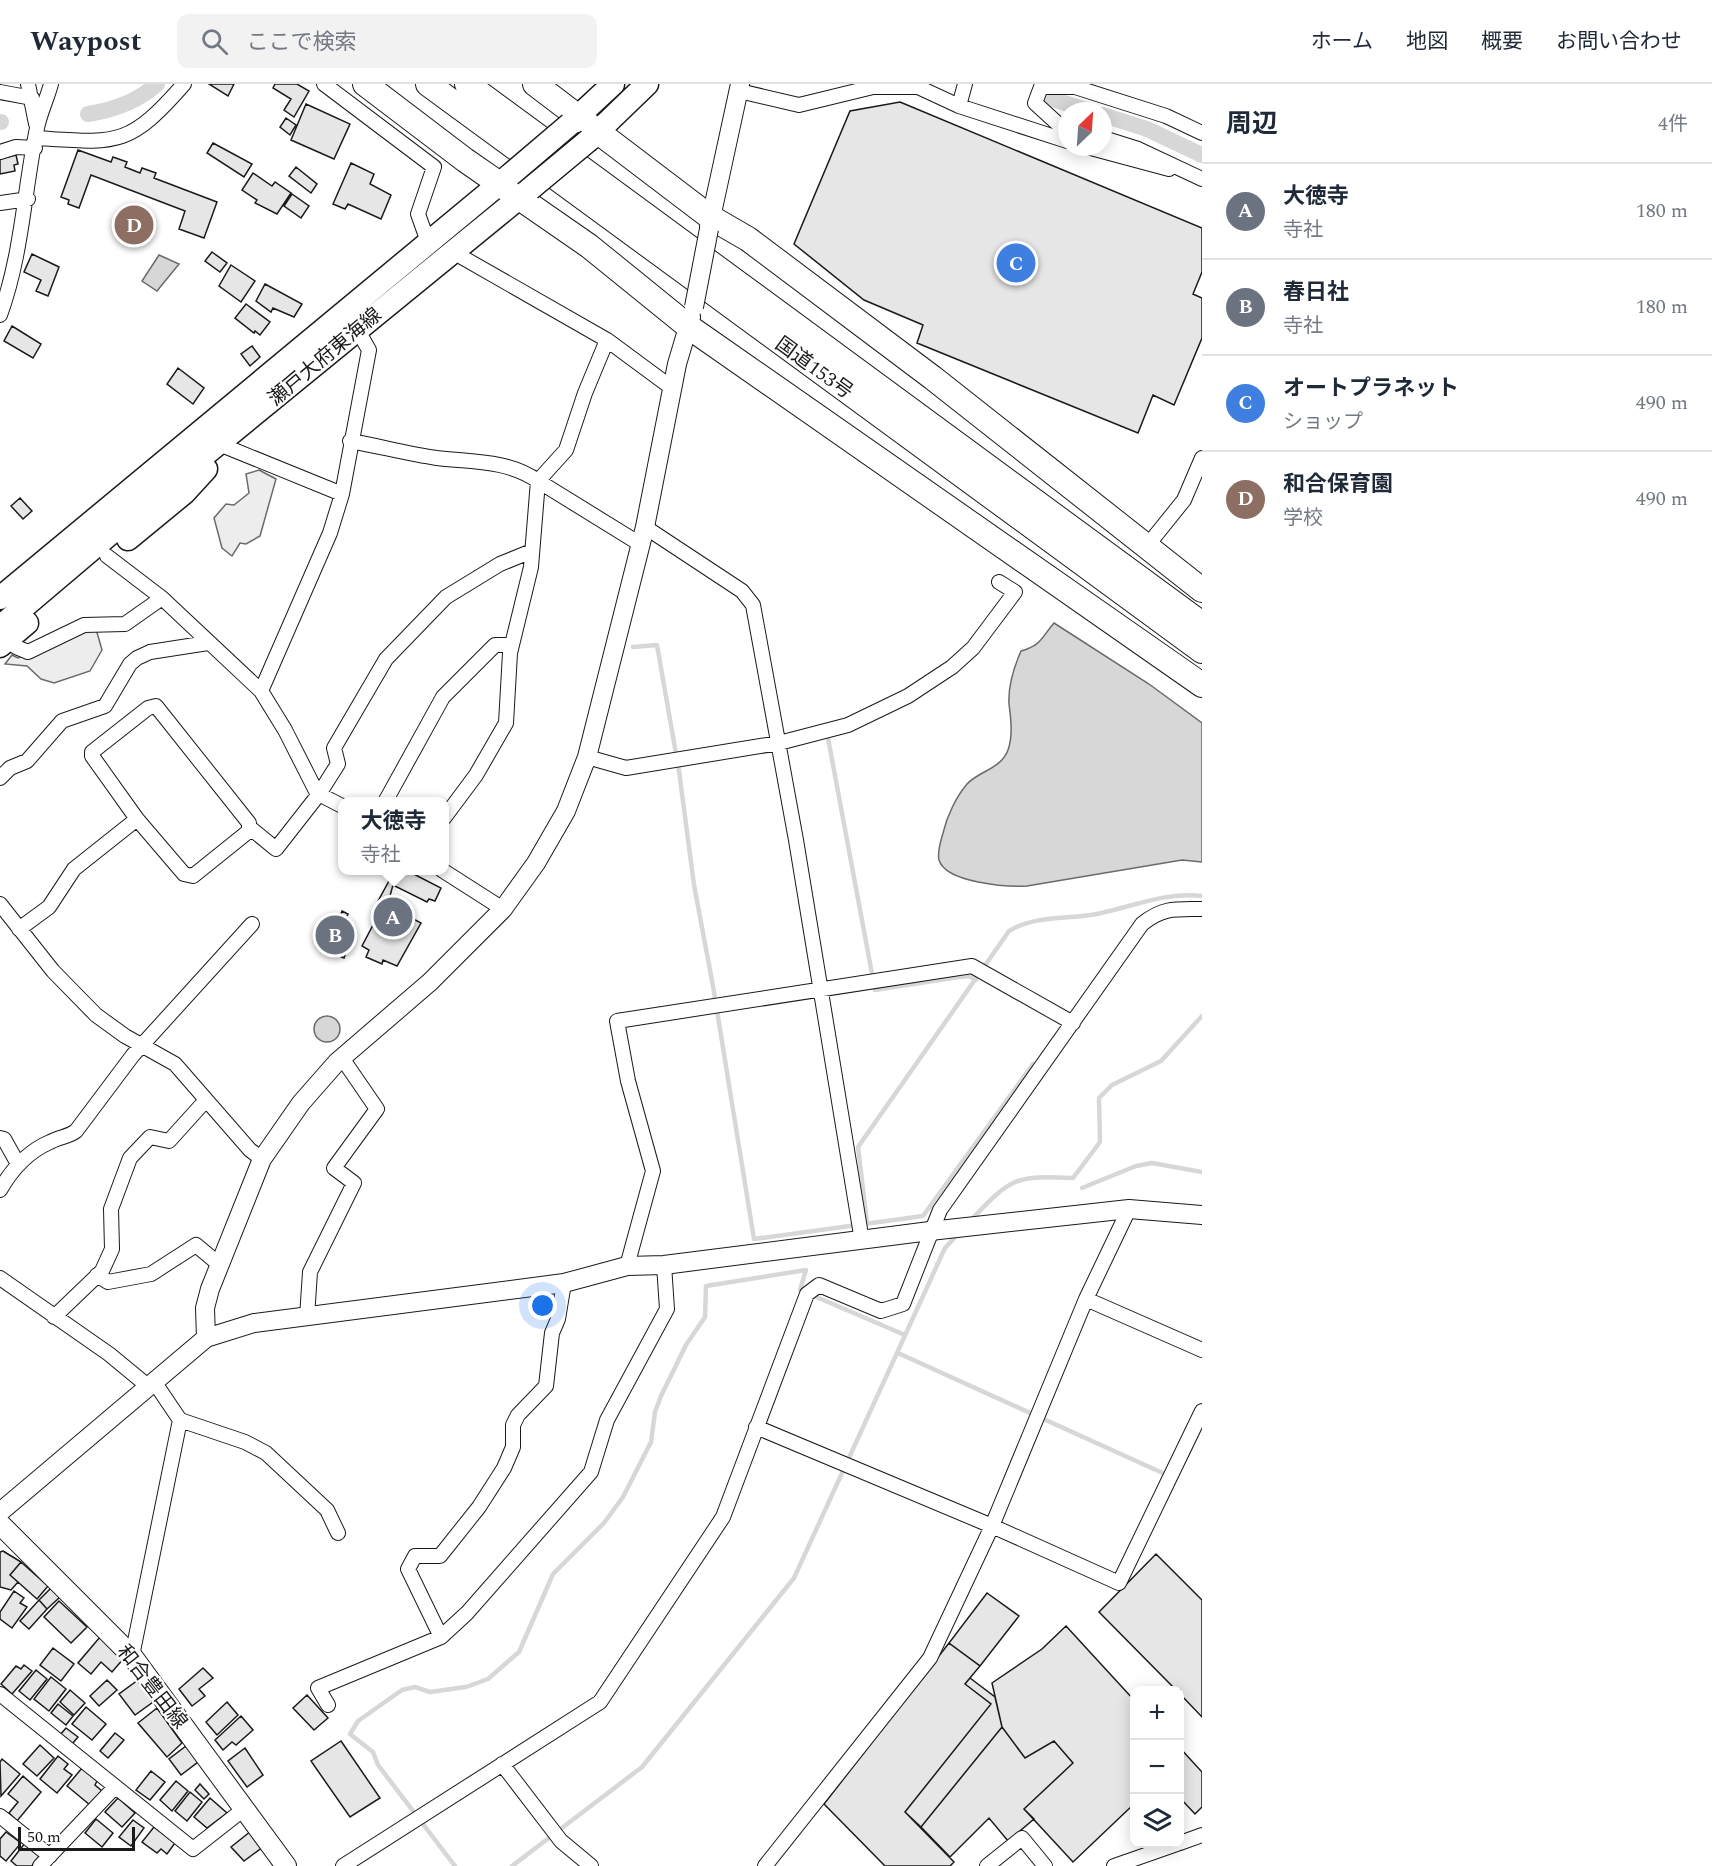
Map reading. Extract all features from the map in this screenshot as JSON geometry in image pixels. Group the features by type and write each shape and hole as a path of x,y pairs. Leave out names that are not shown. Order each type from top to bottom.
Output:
{"highway":[{"path":"365,84 525,193 589,246 692,317 1202,685"},
{"name":"国道153号","path":"428,84 1202,651"},
{"name":"国道153号","path":"466,84 1202,624"},
{"path":"536,84 595,136 710,223 748,239 933,378 1202,590"}],"main road":[{"name":"瀬戸大府東海線","path":"3,637 220,416 575,120 613,84"},
{"name":"瀬戸大府東海線","path":"0,598 163,475 219,444 595,136 647,84"},
{"path":"0,578 170,437 220,416"},
{"path":"3,637 184,493 210,465 219,444"},
{"name":"和合豊田線","path":"0,1524 132,1656 286,1866"}],"street":[{"path":"28,84 32,98 36,138"},
{"path":"0,315 8,293 28,199 36,138 51,84"},
{"path":"0,152 36,138 99,142 127,136 144,126 184,84"},
{"path":"324,84 434,167 418,214 428,242"},
{"path":"959,106 965,84"},
{"path":"206,1338 205,1308 262,1159 301,1103 342,1058 430,982 503,909 536,863 566,811 586,757 642,535 672,388 692,317 739,87 799,105 873,87 918,87 959,106 1058,138"},
{"path":"1058,124 1035,103 1041,87 1075,87 1166,116 1202,133"},
{"path":"0,92 32,98"},
{"path":"1112,141 1138,149 1202,179"},
{"path":"1112,154 1147,165 1187,172"},
{"path":"0,203 28,199"},
{"path":"453,252 608,340 672,388"},
{"path":"261,691 278,645 309,584 342,494 350,441 369,350 357,329"},
{"path":"449,811 476,775 506,723 512,645 528,582 538,482 566,450 585,393 608,340"},
{"path":"350,441 435,457 485,462 521,470 538,482 642,535 742,591 753,605 779,743 862,1241"},
{"path":"219,444 342,494"},
{"path":"1146,546 1184,500 1202,458"},
{"path":"249,827 276,849 319,794 338,764 334,748 386,659 459,588 500,564 532,551"},
{"path":"107,556 162,598 261,691 319,794 338,804"},
{"path":"586,757 626,768 779,743 848,725 908,696 952,667 973,648 1014,592 999,582"},
{"path":"3,637 16,647 28,652 84,625 124,624 162,598"},
{"path":"0,778 10,768 27,761 63,721 105,706 130,664 137,658 150,652 208,643"},
{"path":"387,797 443,698 495,645 512,645"},
{"path":"156,706 249,823 249,831 193,876 184,874 137,819 92,756 92,752 148,708 156,706"},
{"path":"19,928 49,907 74,869 137,819"},
{"path":"449,874 503,909"},
{"path":"1,908 53,972 96,1015 141,1046 175,1064 250,1150 262,1159"},
{"path":"343,1866 600,1701 723,1517 807,1294 819,1285 881,1311 903,1304 940,1210 1142,924 1156,913 1173,909 1202,909"},
{"path":"0,1190 18,1164 50,1141 69,1136 76,1131 106,1088 141,1046 202,981 210,967 252,924"},
{"path":"627,1266 653,1171 628,1081 617,1021 972,966 1073,1023"},
{"path":"307,1317 310,1272 354,1183 334,1168 377,1109 342,1058"},
{"path":"54,1317 98,1275 112,1249 111,1209 130,1158 150,1137 169,1142 206,1101"},
{"path":"0,1138 4,1139 18,1164"},
{"path":"765,1866 930,1658 992,1526 1086,1299 1129,1209"},
{"path":"0,1512 206,1338 254,1323 564,1283 627,1266 664,1265 930,1231 1129,1209 1202,1215"},
{"path":"98,1275 108,1282 151,1274 196,1245 220,1265"},
{"path":"328,1705 318,1688 441,1637 467,1613 591,1472 607,1420 667,1309 664,1265"},
{"path":"0,1278 152,1385 180,1420 245,1442 266,1453 327,1510 338,1533"},
{"path":"441,1637 408,1569 416,1556 440,1556 479,1507 504,1468 513,1447 513,1425 518,1415 546,1386 552,1332 558,1319 564,1283"},
{"path":"1086,1299 1202,1350"},
{"path":"756,1427 992,1526 1119,1583 1202,1411"},
{"path":"132,1656 180,1420"},
{"path":"0,1694 193,1849 244,1809"},
{"path":"502,1764 561,1842 591,1866"},
{"path":"0,1815 45,1861 115,1787"},
{"path":"1184,1841 1202,1835"},
{"path":"987,1866 1022,1838 1045,1866"},
{"path":"1114,1866 1164,1848"}],"shaded area":[{"path":"159,255 179,264 157,291 142,281"},
{"path":"259,470 276,479 260,536 246,544 240,543 232,556 222,548 214,518 226,504 234,505 249,493 246,474"},
{"path":"1054,623 1149,684 1202,723 1202,862 1182,860 1018,886 965,879 944,868 939,860 945,827 959,795 967,784 1000,762 1010,745 1009,691 1021,651 1037,643"},
{"path":"84,628 96,629 102,650 90,671 54,683 41,679 27,666 5,664 12,655 18,658"},
{"path":"327,1016 336,1020 340,1029 336,1038 327,1042 318,1038 314,1029 318,1020"}],"building":[{"path":"209,84 234,84 228,96"},
{"path":"275,84 297,84 309,91 294,117 284,110 291,99 273,88"},
{"path":"900,102 1202,228 1202,272 1193,294 1202,298 1202,338 1174,405 1153,395 1138,433 917,343 923,325 864,300 794,244 850,111"},
{"path":"306,104 350,124 334,159 291,140"},
{"path":"286,118 296,125 290,135 280,127"},
{"path":"213,143 252,164 244,177 207,153"},
{"path":"78,150 111,162 113,157 127,162 125,167 140,173 142,168 156,173 154,178 217,202 204,238 179,229 185,211 91,175 79,208 68,204 69,200 61,197"},
{"path":"16,155 18,164 14,165 15,171 0,174 0,159"},
{"path":"351,163 374,174 370,184 391,195 381,219 348,204 345,209 333,204"},
{"path":"296,167 317,184 311,193 289,176"},
{"path":"253,173 272,186 275,182 291,193 277,214 255,203 257,200 242,190"},
{"path":"292,194 309,206 301,218 284,206"},
{"path":"212,252 227,263 220,272 205,261"},
{"path":"32,254 59,267 48,296 36,291 41,280 24,272"},
{"path":"231,265 255,281 241,302 219,286"},
{"path":"265,284 302,304 294,317 273,308 271,312 256,301"},
{"path":"246,304 270,322 260,335 235,318"},
{"path":"12,326 41,344 33,358 4,341"},
{"path":"252,346 260,357 250,366 241,354"},
{"path":"178,368 204,388 193,404 167,384"},
{"path":"20,498 32,511 23,519 11,506"},
{"path":"392,875 416,875 441,888 435,901 429,899 427,902 393,885 388,903 421,923 397,966 383,960 382,964 366,957 369,950 362,946 383,906 377,903"},
{"path":"342,911 348,914 341,927 347,929 343,938 350,941 344,958 320,948 327,931 329,933 334,924 337,925"},
{"path":"3,1551 21,1562 10,1575 18,1582 11,1590 0,1587 0,1552"},
{"path":"1156,1554 1202,1600 1202,1717 1184,1698 1184,1686 1172,1686 1099,1612"},
{"path":"21,1562 48,1586 37,1599 10,1575"},
{"path":"51,1588 60,1597 47,1609 39,1600"},
{"path":"14,1591 24,1598 20,1603 27,1607 12,1628 0,1619 0,1612"},
{"path":"987,1593 1019,1616 980,1666 949,1643"},
{"path":"39,1600 47,1609 29,1629 20,1621"},
{"path":"59,1601 87,1627 71,1643 44,1617"},
{"path":"1066,1626 1130,1696 1130,1808 1073,1862 1024,1809 1073,1763 1054,1741 1025,1758 1002,1727 992,1683 1042,1649"},
{"path":"100,1637 124,1658 112,1672 101,1662 91,1674 78,1663"},
{"path":"949,1643 980,1666 965,1684 991,1704 905,1812 954,1862 950,1866 885,1866 824,1804"},
{"path":"53,1648 74,1664 61,1681 40,1665"},
{"path":"24,1665 32,1671 12,1694 1,1684 16,1666 21,1669"},
{"path":"203,1668 213,1678 199,1689 205,1696 192,1706 179,1689"},
{"path":"36,1670 47,1679 30,1700 19,1691"},
{"path":"51,1677 66,1689 49,1711 34,1699"},
{"path":"970,1678 995,1697 1002,1727 921,1827 905,1812 991,1704 965,1684"},
{"path":"107,1680 117,1690 99,1706 90,1696"},
{"path":"138,1680 153,1702 135,1715 119,1694"},
{"path":"70,1690 85,1703 74,1715 60,1702"},
{"path":"307,1695 328,1718 314,1730 293,1708"},
{"path":"227,1702 238,1715 217,1735 206,1722"},
{"path":"58,1704 73,1716 66,1725 51,1713"},
{"path":"86,1707 106,1724 92,1740 72,1724"},
{"path":"157,1708 182,1743 167,1757 138,1723"},
{"path":"241,1716 253,1730 236,1745 232,1742 223,1750 215,1740"},
{"path":"1002,1727 1025,1758 1054,1741 1073,1763 1024,1809 1034,1819 1008,1841 989,1818 950,1857 921,1827"},
{"path":"66,1728 78,1737 72,1744 60,1735"},
{"path":"115,1733 124,1740 108,1758 100,1751"},
{"path":"341,1741 380,1798 350,1817 311,1761"},
{"path":"40,1745 54,1758 37,1776 23,1764"},
{"path":"186,1746 198,1762 181,1775 169,1759"},
{"path":"245,1748 263,1775 247,1787 228,1761"},
{"path":"1184,1752 1202,1772 1202,1807 1195,1814 1184,1802"},
{"path":"58,1756 68,1764 64,1769 72,1775 57,1793 40,1779"},
{"path":"2,1759 20,1774 1,1796 0,1762"},
{"path":"82,1768 97,1781 95,1785 102,1791 90,1805 67,1786"},
{"path":"151,1771 165,1782 150,1800 136,1790"},
{"path":"23,1776 41,1792 17,1821 9,1813 18,1802 8,1794"},
{"path":"176,1781 188,1791 172,1811 160,1800"},
{"path":"200,1784 209,1794 204,1799 195,1790"},
{"path":"190,1792 202,1802 187,1821 175,1811"},
{"path":"118,1798 135,1813 122,1827 105,1812"},
{"path":"210,1798 227,1813 207,1828 194,1817"},
{"path":"96,1819 113,1833 102,1847 85,1833"},
{"path":"133,1820 144,1828 131,1846 119,1837"},
{"path":"154,1827 175,1843 167,1854 161,1849 157,1853 142,1842"},
{"path":"251,1831 263,1847 244,1861 231,1847"},
{"path":"6,1832 21,1843 6,1861 0,1856 0,1839"},
{"path":"25,1843 40,1855 32,1866 17,1866 11,1861"}],"waterway":[{"path":"88,114 125,104 157,84"},
{"path":"1043,96 1062,102"},
{"path":"1112,118 1147,129 1202,155"},
{"path":"633,647 657,645 679,771 694,885 713,986 754,1239 923,1216 1033,1064"},
{"path":"828,738 875,990 969,976 976,980"},
{"path":"867,1223 858,1147 1009,931 1038,920 1091,915 1160,898 1202,896"},
{"path":"970,1221 995,1196 1015,1182 1038,1177 1073,1178 1100,1142 1099,1098 1112,1085 1161,1061 1202,1016"},
{"path":"1082,1188 1136,1166 1152,1163 1202,1172"},
{"path":"512,1866 642,1767 794,1578 945,1248 958,1234"},
{"path":"455,1866 378,1765 373,1752 350,1734 358,1721 402,1690 415,1687 430,1692 466,1687 488,1679 519,1652 553,1574 604,1523 623,1497 651,1442 655,1412 661,1396 686,1345 705,1317 706,1286 806,1270 800,1290 905,1335"},
{"path":"898,1353 1167,1475"}],"place":[{"name":"和合保育園","path":"134,225"},
{"name":"オートプラネット","path":"1016,263"},
{"name":"大徳寺","path":"393,917"},
{"name":"春日社","path":"335,935"}]}
